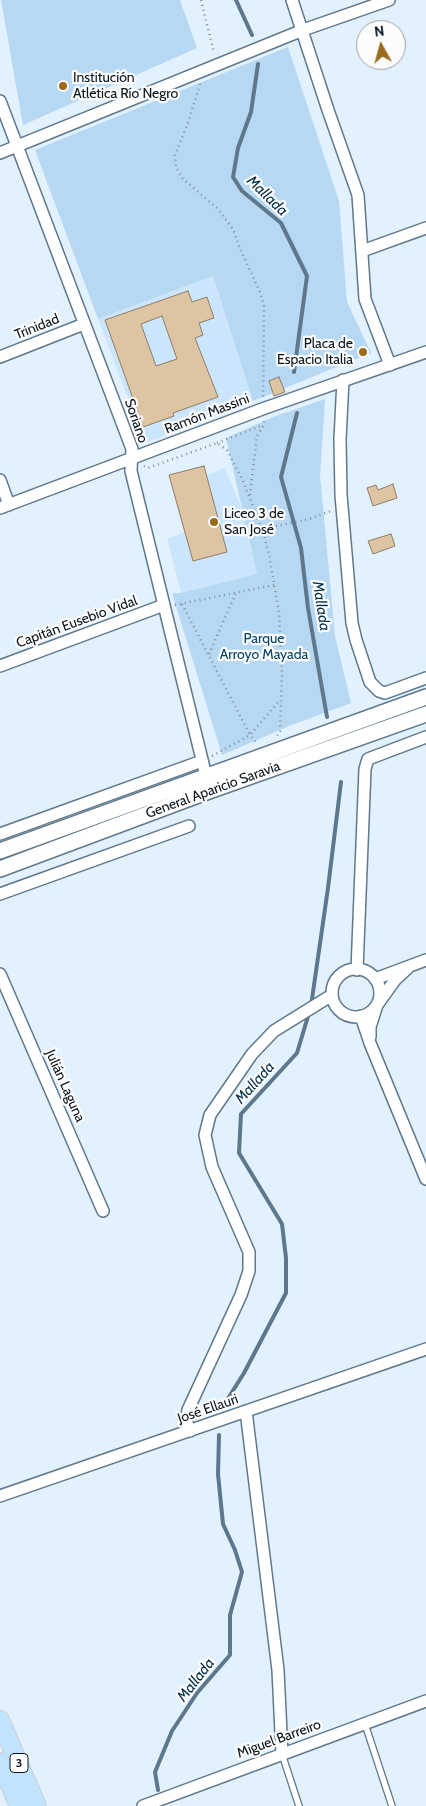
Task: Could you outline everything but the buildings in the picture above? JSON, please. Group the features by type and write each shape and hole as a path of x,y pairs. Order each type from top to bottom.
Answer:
{"highway":[{"name":"3","path":"0,1720 38,1806"},
{"name":"3","path":"0,1762 19,1806"}],"main road":[{"name":"General Aparicio Saravia","path":"0,851 204,769 426,697"},
{"name":"General Aparicio Saravia","path":"0,869 209,791 426,714"}],"street":[{"path":"292,0 358,195 365,299 390,365"},
{"path":"0,152 303,30 389,0"},
{"name":"Soriano","path":"0,101 132,449 131,471 209,791"},
{"path":"362,251 426,228"},
{"name":"Trinidad","path":"0,358 84,324"},
{"name":"Ramón Massini","path":"5,507 265,408 426,352"},
{"path":"343,380 340,439 342,508 352,623 356,640 370,682 375,688 385,693 426,678"},
{"path":"0,480 5,507"},
{"name":"Capitán Eusebio Vidal","path":"0,666 164,605"},
{"path":"357,970 365,769 368,759 426,737"},
{"name":"General Aparicio Saravia","path":"0,834 204,769"},
{"name":"General Aparicio Saravia","path":"0,894 189,826"},
{"path":"375,979 426,960"},
{"path":"320,1001 329,1003 347,1016 367,1014 377,1005 395,980 410,966"},
{"path":"336,1008 332,995 335,982 344,972 364,971 375,979 379,992 370,1027 370,1043"},
{"name":"Julián Laguna","path":"0,974 104,1211"},
{"path":"190,1431 186,1420 188,1410 249,1271 249,1252 212,1167 205,1135 210,1115 252,1054 274,1031 332,995"},
{"path":"361,1016 370,1043 426,1179"},
{"name":"José Ellauri","path":"0,1496 426,1349"},
{"path":"246,1411 278,1670 282,1754"},
{"name":"Miguel Barreiro","path":"143,1806 426,1701"}],"lane":[{"path":"365,1724 392,1806"},
{"path":"282,1754 299,1806"}],"path":[{"path":"201,0 217,64"},
{"path":"205,70 188,123 175,155 176,167 182,178 217,208 233,229 260,292 264,306 264,425 257,436 250,496"},
{"path":"132,459 148,468 264,425"},
{"path":"217,443 227,450 250,496 269,554 279,614 282,673 280,731 273,742"},
{"path":"261,527 302,521 342,508"},
{"path":"164,605 182,604 274,585"},
{"path":"208,655 236,593"},
{"path":"182,604 250,735 259,746"},
{"path":"204,769 250,735 281,698"}],"shaded area":[{"path":"213,276 253,401 145,443 98,319"},
{"name":"Liceo 3 de San José","path":"204,466 207,475 225,468 243,512 257,574 181,593 167,538 184,533 169,475"}],"green space":[{"name":"Institución Atlética Río Negro","path":"1,0 180,0 197,48 23,125"},
{"path":"288,47 339,201 347,302 371,353 253,401 213,276 98,319 35,150"},
{"name":"Parque Arroyo Mayada","path":"325,399 320,475 335,636 351,703 289,726 222,755 172,593 181,593 257,574 226,438 273,417"}],"waterway":[{"name":"Mallada","path":"236,0 252,35"},
{"name":"Mallada","path":"258,64 251,112 238,148 233,177 242,191 281,223 307,276 294,372"},
{"name":"Mallada","path":"297,413 281,477 301,548 308,608 327,717"},
{"name":"Mallada","path":"311,1006 341,782"},
{"name":"Mallada","path":"222,1408 244,1373 286,1293 286,1258 282,1224 239,1153 241,1114 297,1053 309,1013"},
{"name":"Mallada","path":"158,1790 155,1772 172,1731 197,1693 230,1655 230,1615 242,1572 235,1550 223,1524 218,1474 219,1435"}],"place":[{"name":"Institución Atlética Río Negro","path":"63,86"},
{"name":"Placa de Espacio Italia","path":"363,352"},
{"name":"Liceo 3 de San José","path":"214,522"}]}
